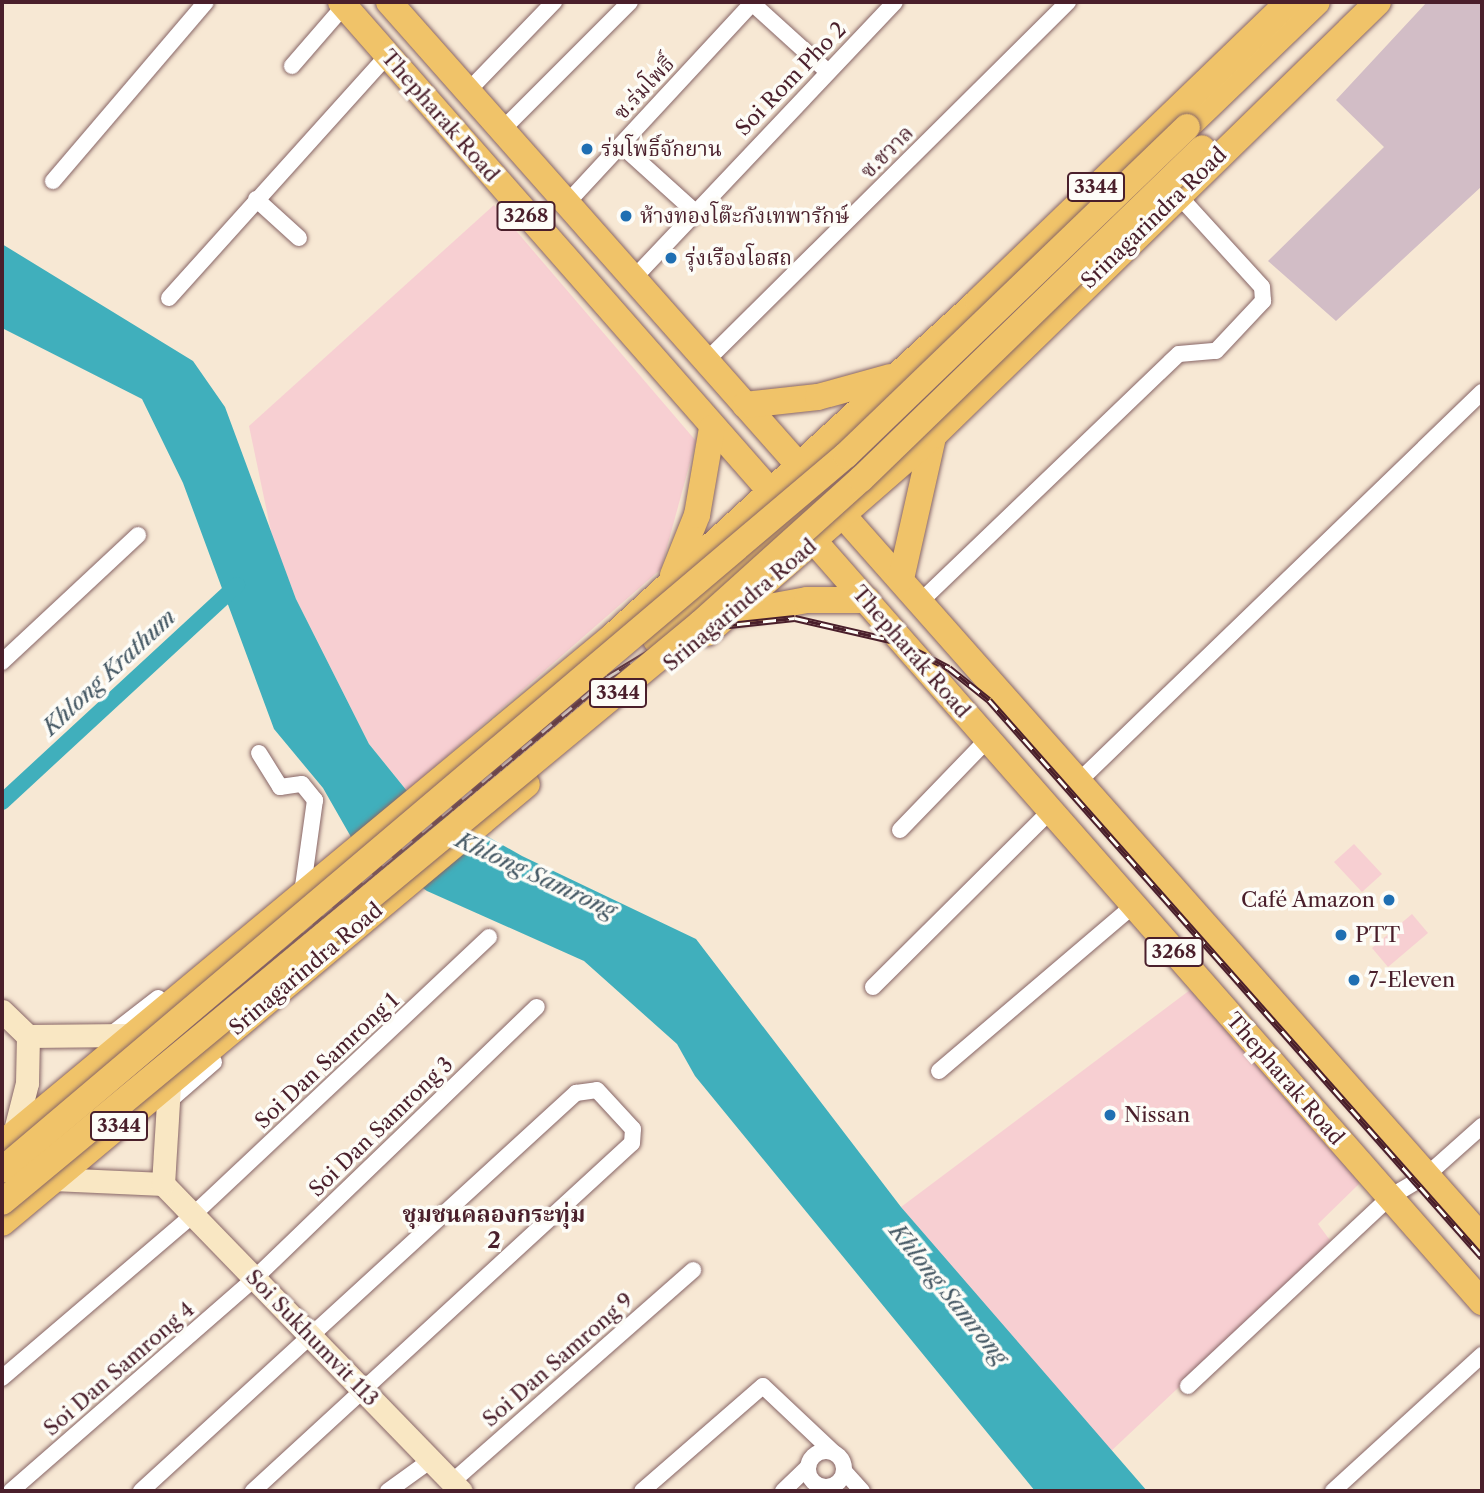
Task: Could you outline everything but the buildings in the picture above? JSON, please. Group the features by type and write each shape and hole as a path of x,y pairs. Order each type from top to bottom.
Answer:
{"main road":[{"name":"Thepharak Road","path":"389,2 1427,1175 1480,1230"},
{"name":"3344","path":"8,1139 116,1037 189,987 503,728 666,589 978,302 1289,2"},
{"name":"Srinagarindra Road","path":"2,1202 701,623 862,479 1194,137 1317,2"},
{"name":"Srinagarindra Road","path":"2,1170 846,455 1194,137 1366,2"},
{"name":"Srinagarindra Road","path":"2,1223 52,1180 169,1094 235,1028 844,516 934,435 1177,194 1378,2"},
{"name":"Thepharak Road","path":"343,4 712,428 867,600 1049,812 1482,1302"},
{"path":"978,302 972,320 982,343 1004,352 1024,346"},
{"path":"656,640 824,493 982,343"},
{"path":"745,405 818,397 903,371"},
{"path":"666,589 698,515 712,428"},
{"path":"901,579 934,435"},
{"path":"728,616 767,605 867,600"},
{"path":"613,636 635,628 656,640 663,658 650,680"},
{"path":"2,1011 28,1037 116,1037"},
{"path":"8,1139 27,1083 28,1037"},
{"path":"52,1180 163,1184 169,1094"},
{"name":"Soi Sukhumvit 113","path":"163,1184 456,1487"}],"street":[{"path":"53,181 206,2"},
{"path":"468,91 554,2"},
{"path":"502,130 630,2"},
{"path":"752,2 827,71"},
{"name":"ซ.ร่มโพธิ์","path":"567,203 752,2"},
{"name":"Soi Rom Pho 2","path":"633,279 694,211 895,2"},
{"name":"ซ.ชวาล","path":"706,361 1068,2"},
{"path":"292,66 343,4"},
{"path":"169,298 388,55"},
{"path":"621,145 694,211"},
{"path":"921,601 1179,354 1216,351 1263,301 1262,287 1177,194"},
{"path":"256,199 299,238"},
{"path":"1080,781 1482,392"},
{"path":"2,662 138,535"},
{"path":"900,830 987,740"},
{"path":"116,1037 308,883 315,800 302,784 280,788 259,753"},
{"path":"873,988 1049,812"},
{"path":"939,1071 1133,906"},
{"path":"169,1094 362,931"},
{"name":"Soi Dan Samrong 1","path":"2,1378 193,1215 489,937"},
{"name":"Soi Dan Samrong 3","path":"255,1278 537,1007"},
{"path":"141,1491 576,1093 597,1090 633,1129 632,1143 253,1491"},
{"path":"1188,1387 1390,1197 1427,1175 1482,1126"},
{"name":"Soi Dan Samrong 9","path":"456,1487 693,1269"},
{"name":"Soi Dan Samrong 4","path":"11,1491 255,1278"},
{"path":"1333,1491 1482,1355"},
{"path":"642,1491 762,1386 833,1452 844,1471 862,1491"},
{"path":"783,1491 808,1467 815,1454 833,1452"},
{"path":"388,1491 431,1460"},
{"path":"808,1467 813,1481 822,1489 844,1471"}],"shaded area":[{"path":"1427,2 1482,2 1482,186 1336,321 1268,261 1384,147 1336,100"},
{"path":"494,205 696,441 661,569 407,791 369,744 296,599 272,536 249,426"},
{"path":"1354,844 1382,874 1362,892 1334,862"},
{"path":"1412,914 1428,933 1388,967 1372,948"},
{"path":"1190,990 1360,1183 1318,1224 1332,1243 1109,1453 901,1207"}],"water":[{"name":"Khlong Samrong","path":"2,244 193,361 225,407 296,599 369,744 407,791 522,856 696,939 901,1207 1147,1491 1035,1491 695,1076 677,1044 584,961 427,891 351,837 323,788 274,729 183,483 142,399 2,328"}],"waterway":[{"name":"Khlong Krathum","path":"2,802 237,585"}],"railway":[{"path":"2,1181 608,677 665,643 711,627 795,618 899,642 949,668 989,700 1482,1257"}],"place":[{"name":"ร่มโพธิ์จักยาน","path":"587,149"},
{"name":"ห้างทองโต๊ะกังเทพารักษ์","path":"626,216"},
{"name":"รุ่งเรืองโอสถ","path":"671,258"},
{"name":"Café Amazon","path":"1389,900"},
{"name":"PTT","path":"1341,935"},
{"name":"7-Eleven","path":"1354,980"},
{"name":"Nissan","path":"1110,1115"}],"district":[{"name":"ชุมชนคลองกระทุ่ม 2","path":"494,1227"}]}
